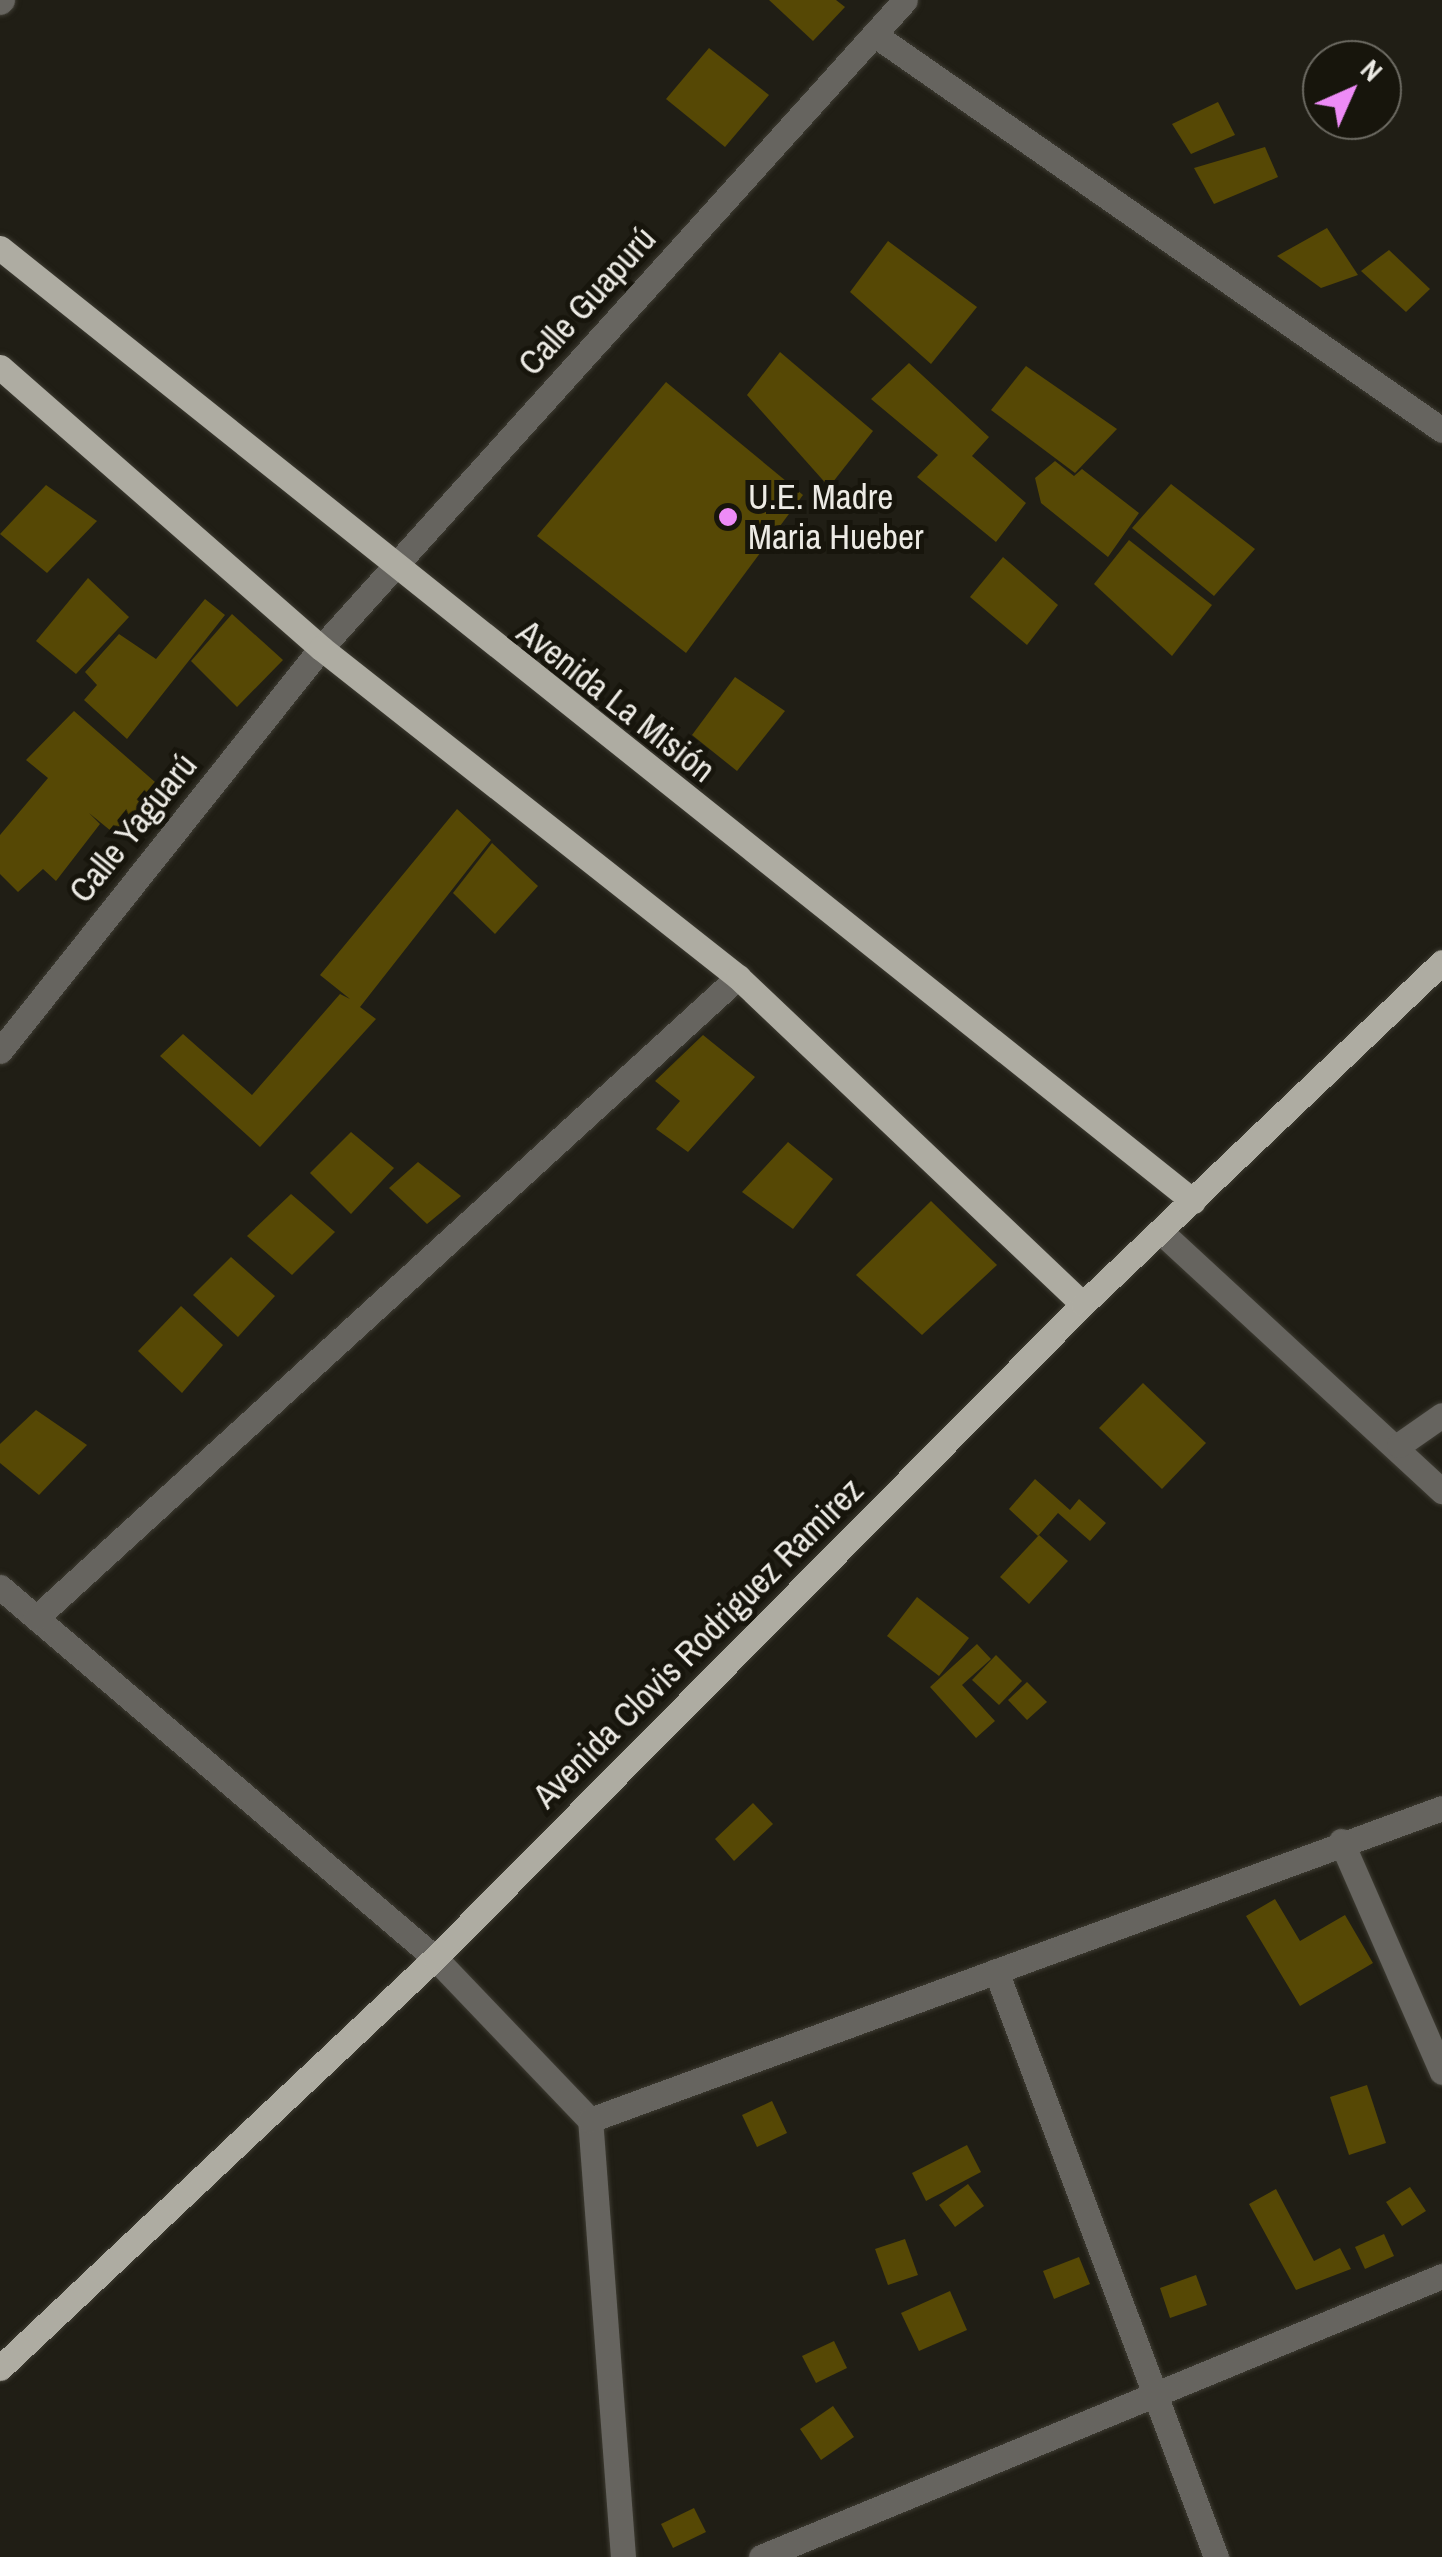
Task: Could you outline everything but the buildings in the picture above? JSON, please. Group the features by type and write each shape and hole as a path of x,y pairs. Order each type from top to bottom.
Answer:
{"main road":[{"name":"Avenida La Misión","path":"0,248 392,568 1193,1202"},
{"path":"0,367 321,648 738,977 1084,1304"},
{"name":"Avenida Clovis Rodriguez Ramirez","path":"0,2368 435,1958 1084,1304 1442,962"}],"street":[{"name":"Calle Guapurú","path":"321,648 904,0"},
{"path":"874,35 1442,430"},
{"name":"Calle Yaguarú","path":"0,1051 321,648"},
{"path":"36,1618 738,977"},
{"path":"1160,1232 1400,1445 1442,1491"},
{"path":"1400,1445 1442,1415"},
{"path":"0,1587 435,1958 590,2120 623,2557"},
{"path":"590,2120 1341,1841 1442,1808"},
{"path":"1341,1841 1442,2072"},
{"path":"996,1971 1159,2393 1216,2557"},
{"path":"761,2557 1442,2276"}],"place":[{"name":"U.E. Madre Maria Hueber","path":"728,517"}]}
